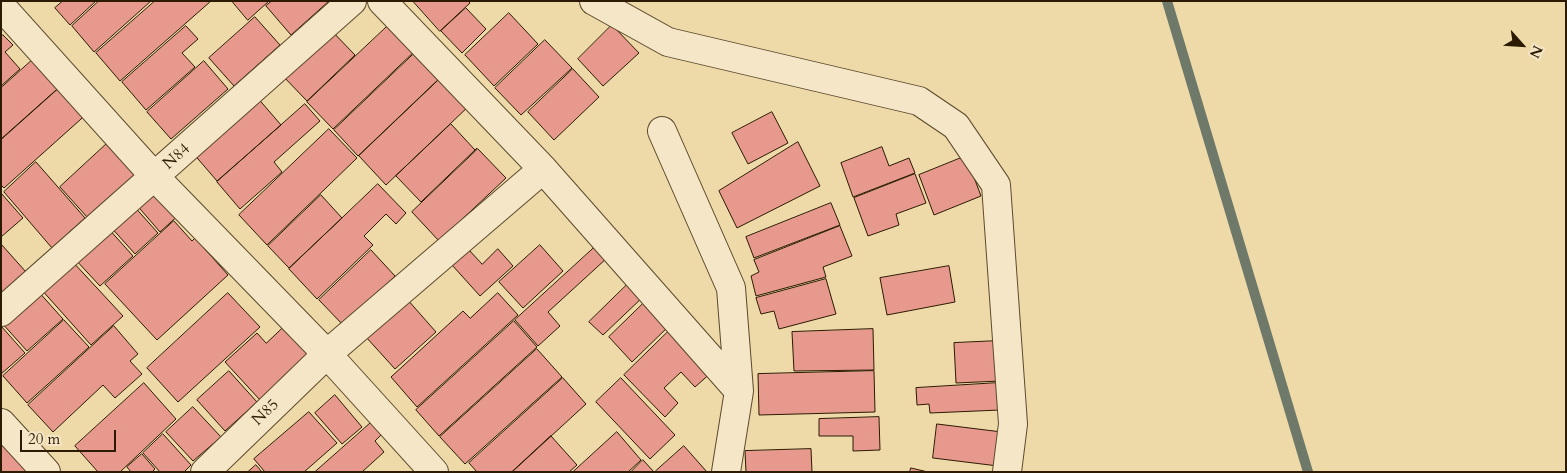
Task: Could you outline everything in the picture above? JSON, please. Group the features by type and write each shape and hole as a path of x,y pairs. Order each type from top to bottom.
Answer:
{"street":[{"name":"N84","path":"1,312 352,1"},
{"path":"382,1 543,170 739,391"},
{"path":"594,1 668,42 919,101 956,126 996,184 1013,424 1007,472"},
{"path":"1,6 154,178 327,354 434,472"},
{"path":"662,131 731,288 739,391 726,472"},
{"name":"N85","path":"205,472 327,354 543,170"},
{"path":"1,423 46,472"}],"building":[{"path":"63,1 96,1 70,25 55,8"},
{"path":"99,1 151,1 94,52 72,26"},
{"path":"155,1 211,1 120,81 96,53"},
{"path":"232,1 269,1 248,20"},
{"path":"272,1 329,1 291,35 266,6"},
{"path":"413,1 468,1 470,3 440,31"},
{"path":"466,8 486,29 462,53 441,31"},
{"path":"509,13 538,44 494,86 465,55"},
{"path":"255,17 280,45 234,86 209,58"},
{"path":"393,21 418,48 333,129 307,102"},
{"path":"612,25 639,53 603,86 578,59"},
{"path":"186,26 198,39 182,53 195,67 146,110 122,82"},
{"path":"328,27 355,55 307,101 280,73"},
{"path":"3,35 13,45 5,52 20,69 1,86 1,37"},
{"path":"545,40 572,68 521,115 495,88"},
{"path":"419,49 443,75 358,156 334,130"},
{"path":"38,55 64,83 1,139 1,88"},
{"path":"204,61 228,89 171,139 147,112"},
{"path":"573,69 599,97 554,140 528,112"},
{"path":"444,75 471,104 386,185 359,156"},
{"path":"65,83 90,111 4,188 1,185 1,140"},
{"path":"256,96 281,125 217,181 192,152"},
{"path":"305,104 320,121 274,162 282,172 240,209 217,182"},
{"path":"772,112 788,143 748,164 732,133"},
{"path":"451,124 475,150 421,202 396,176"},
{"path":"329,129 357,158 267,245 239,215"},
{"path":"113,138 141,170 87,217 60,187"},
{"path":"798,142 820,186 737,228 719,191"},
{"path":"882,147 889,166 909,158 915,173 853,197 841,163"},
{"path":"478,149 506,178 439,241 412,212"},
{"path":"966,156 981,196 934,215 919,175"},
{"path":"36,162 85,218 52,248 4,192"},
{"path":"915,174 926,203 896,214 899,225 868,236 854,198"},
{"path":"156,184 182,212 160,232 135,203"},
{"path":"378,184 406,213 396,224 386,214 364,236 373,245 317,299 289,269"},
{"path":"1,193 23,218 1,237"},
{"path":"321,195 342,218 289,268 268,246"},
{"path":"831,203 840,225 754,258 746,237"},
{"path":"132,204 158,233 135,254 109,225"},
{"path":"174,221 192,241 195,238 228,275 157,340 105,284"},
{"path":"840,226 852,256 823,267 826,277 756,296 751,276 759,272 754,260"},
{"path":"107,227 133,256 100,286 74,258"},
{"path":"1,244 26,272 1,295"},
{"path":"540,245 563,271 523,308 499,282"},
{"path":"596,246 607,258 548,312 560,326 538,346 515,320"},
{"path":"498,249 513,266 480,296 452,265 469,250 482,264"},
{"path":"371,250 395,276 344,326 319,300"},
{"path":"71,260 123,316 91,345 40,288"},
{"path":"949,266 955,302 887,315 880,278"},
{"path":"826,279 836,314 779,329 774,311 761,314 756,298"},
{"path":"631,281 645,295 603,335 589,322"},
{"path":"37,290 63,319 27,351 1,322"},
{"path":"228,293 260,327 178,402 147,368"},
{"path":"498,293 518,315 417,407 391,377 463,311 470,318"},
{"path":"407,299 436,332 395,369 366,337"},
{"path":"648,299 671,324 632,362 609,337"},
{"path":"64,320 89,347 27,403 3,376"},
{"path":"514,321 537,347 439,436 416,410"},
{"path":"287,324 312,351 260,400 225,362 257,333 266,343"},
{"path":"1,326 25,353 1,374"},
{"path":"114,326 138,354 130,361 142,374 115,398 103,385 53,432 28,405"},
{"path":"672,328 713,371 695,387 681,372 664,388 678,403 665,417 624,375"},
{"path":"873,329 874,370 794,371 792,332"},
{"path":"998,341 1000,381 956,383 954,343"},
{"path":"537,349 562,377 465,464 440,437"},
{"path":"229,371 257,402 225,431 197,400"},
{"path":"874,371 875,412 759,415 758,374"},
{"path":"563,378 586,404 512,472 477,472 469,463"},
{"path":"621,378 675,435 650,459 596,402"},
{"path":"144,383 176,419 120,472 98,472 75,446"},
{"path":"998,383 1000,410 930,413 929,404 917,405 916,388"},
{"path":"335,395 362,427 342,444 315,413"},
{"path":"193,407 221,437 193,461 166,432"},
{"path":"309,412 337,443 304,472 265,472 254,459"},
{"path":"879,417 880,450 853,451 853,436 819,436 819,419"},
{"path":"374,420 384,432 375,441 384,452 362,472 315,472"},
{"path":"937,424 1002,432 998,466 933,458"},
{"path":"617,432 641,460 628,472 573,472"},
{"path":"1,433 34,472 1,472"},
{"path":"163,434 191,465 184,472 160,472 143,453"},
{"path":"551,436 577,465 569,472 512,472"},
{"path":"684,446 707,472 656,471"},
{"path":"811,449 812,472 746,472 745,451"},
{"path":"142,454 155,469 152,472 131,472 127,467"},
{"path":"643,460 654,472 631,472"},
{"path":"256,465 262,472 248,472"},
{"path":"911,468 928,472 910,472"}],"waterway":[{"path":"1167,1 1308,472"}]}
